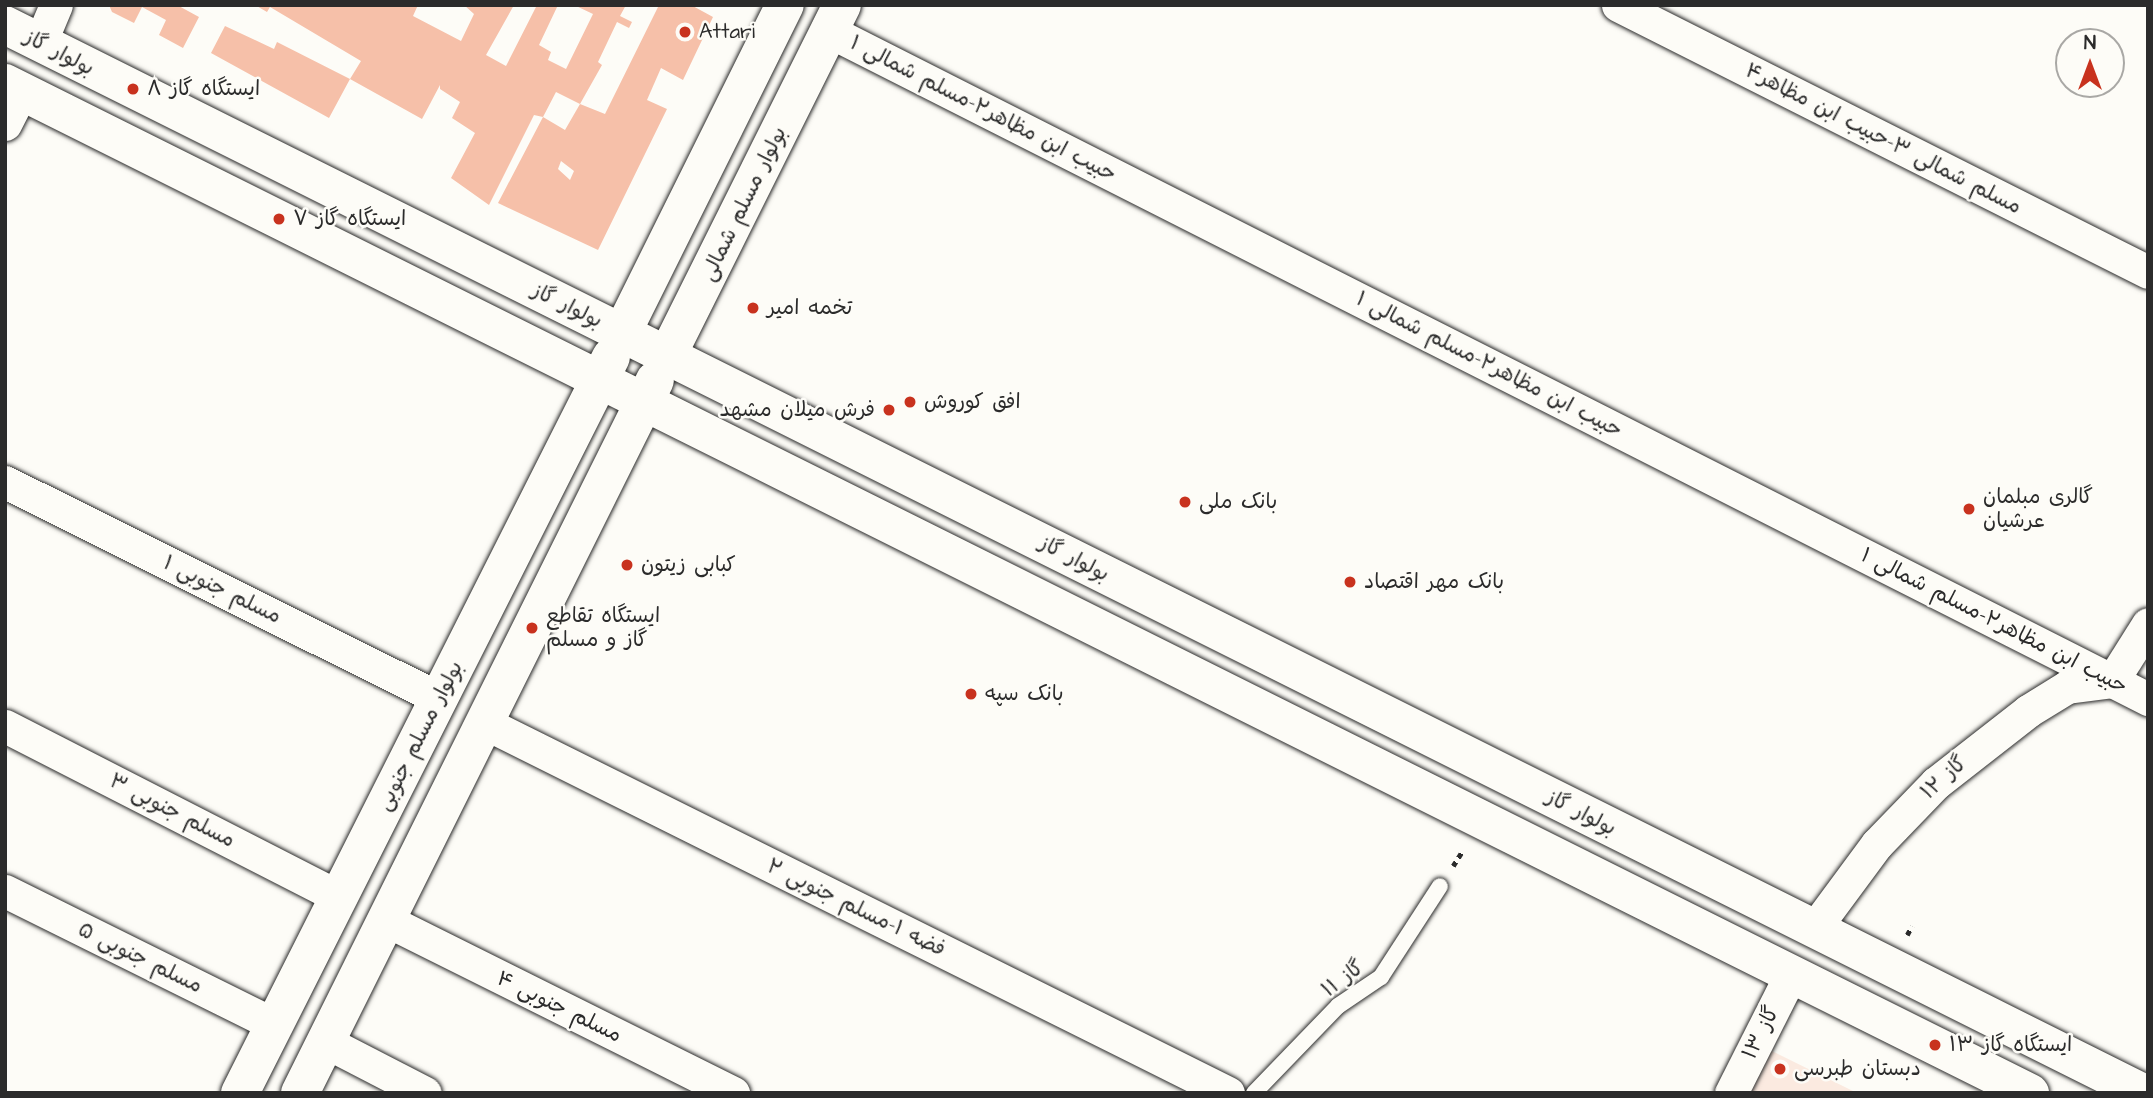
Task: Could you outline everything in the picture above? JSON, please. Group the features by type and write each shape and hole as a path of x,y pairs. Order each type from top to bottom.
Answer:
{"main road":[{"path":"600,379 783,6"},
{"name":"بولوار مسلم شمالی","path":"645,402 836,18"},
{"name":"بولوار گاز","path":"5,25 2143,1093"},
{"path":"11,99 600,379 2030,1093"},
{"name":"بولوار مسلم جنوبی","path":"240,1093 600,379"},
{"path":"300,1093 645,402"}],"street":[{"path":"40,43 56,5"},
{"name":"مسلم شمالی ۳-حبیب ابن مظاهر۴","path":"1618,5 2148,272"},
{"name":"حبیب ابن مظاهر۲-مسلم شمالی ۱","path":"836,18 2148,698"},
{"name":"۱ مسلم جنوبی","path":"5,482 439,698"},
{"path":"2112,681 2148,624"},
{"name":"گاز ۱۲","path":"1814,929 1877,844 1936,783 2028,711 2067,687 2112,681"},
{"name":"فضه ۱-مسلم جنوبی ۲","path":"485,723 1228,1093"},
{"name":"مسلم جنوبی ۳","path":"5,726 339,897"},
{"name":"مسلم جنوبی ۵","path":"5,891 275,1025"},
{"name":"مسلم جنوبی ۴","path":"386,920 733,1093"},
{"name":"گاز ۱۳","path":"1731,1093 1791,974"},
{"path":"326,1042 425,1093"}],"lane":[{"name":"گاز ۱۱","path":"1254,1093 1338,1006 1381,977 1440,886"}],"shaded area":[{"name":"دبستان طبرسی","path":"1762,1046 1857,1093 1739,1093"}],"building":[{"path":"109,5 177,5 199,17 183,48 159,35 166,20 142,7 134,23 112,12"},
{"path":"255,5 418,5 413,16 461,41 474,14 464,5 514,5 486,55 506,66 537,5 558,5 539,45 551,52 548,60 566,69 593,14 574,5 626,5 620,16 632,22 629,28 617,22 598,62 602,65 580,104 556,92 543,117 534,115 489,205 451,178 475,133 452,118 460,102 440,89 440,85 422,119 350,79 361,61 270,7 267,12"},
{"path":"659,5 691,5 713,17 683,80 661,68 647,100 667,109 598,250 498,203 543,117 565,130 580,104 605,114","holes":["561,161 574,171 570,180 558,169"]},
{"path":"225,26 274,49 277,42 350,79 329,118 211,53"}],"place":[{"name":"Attari","path":"685,32"},
{"name":"ایستگاه گاز ۸","path":"133,89"},
{"name":"ایستگاه گاز ۷","path":"279,219"},
{"name":"تخمه امیر","path":"753,308"},
{"name":"افق کوروش","path":"910,402"},
{"name":"فرش میلان مشهد","path":"889,410"},
{"name":"بانک ملی","path":"1185,502"},
{"name":"گالری مبلمان عرشیان","path":"1969,509"},
{"name":"کبابی زیتون","path":"627,565"},
{"name":"بانک مهر اقتصاد","path":"1350,582"},
{"name":"ایستگاه تقاطع گاز و مسلم","path":"532,628"},
{"name":"بانک سپه","path":"971,694"},
{"name":"ایستگاه گاز ۱۳","path":"1935,1045"},
{"name":"دبستان طبرسی","path":"1780,1069"}]}
